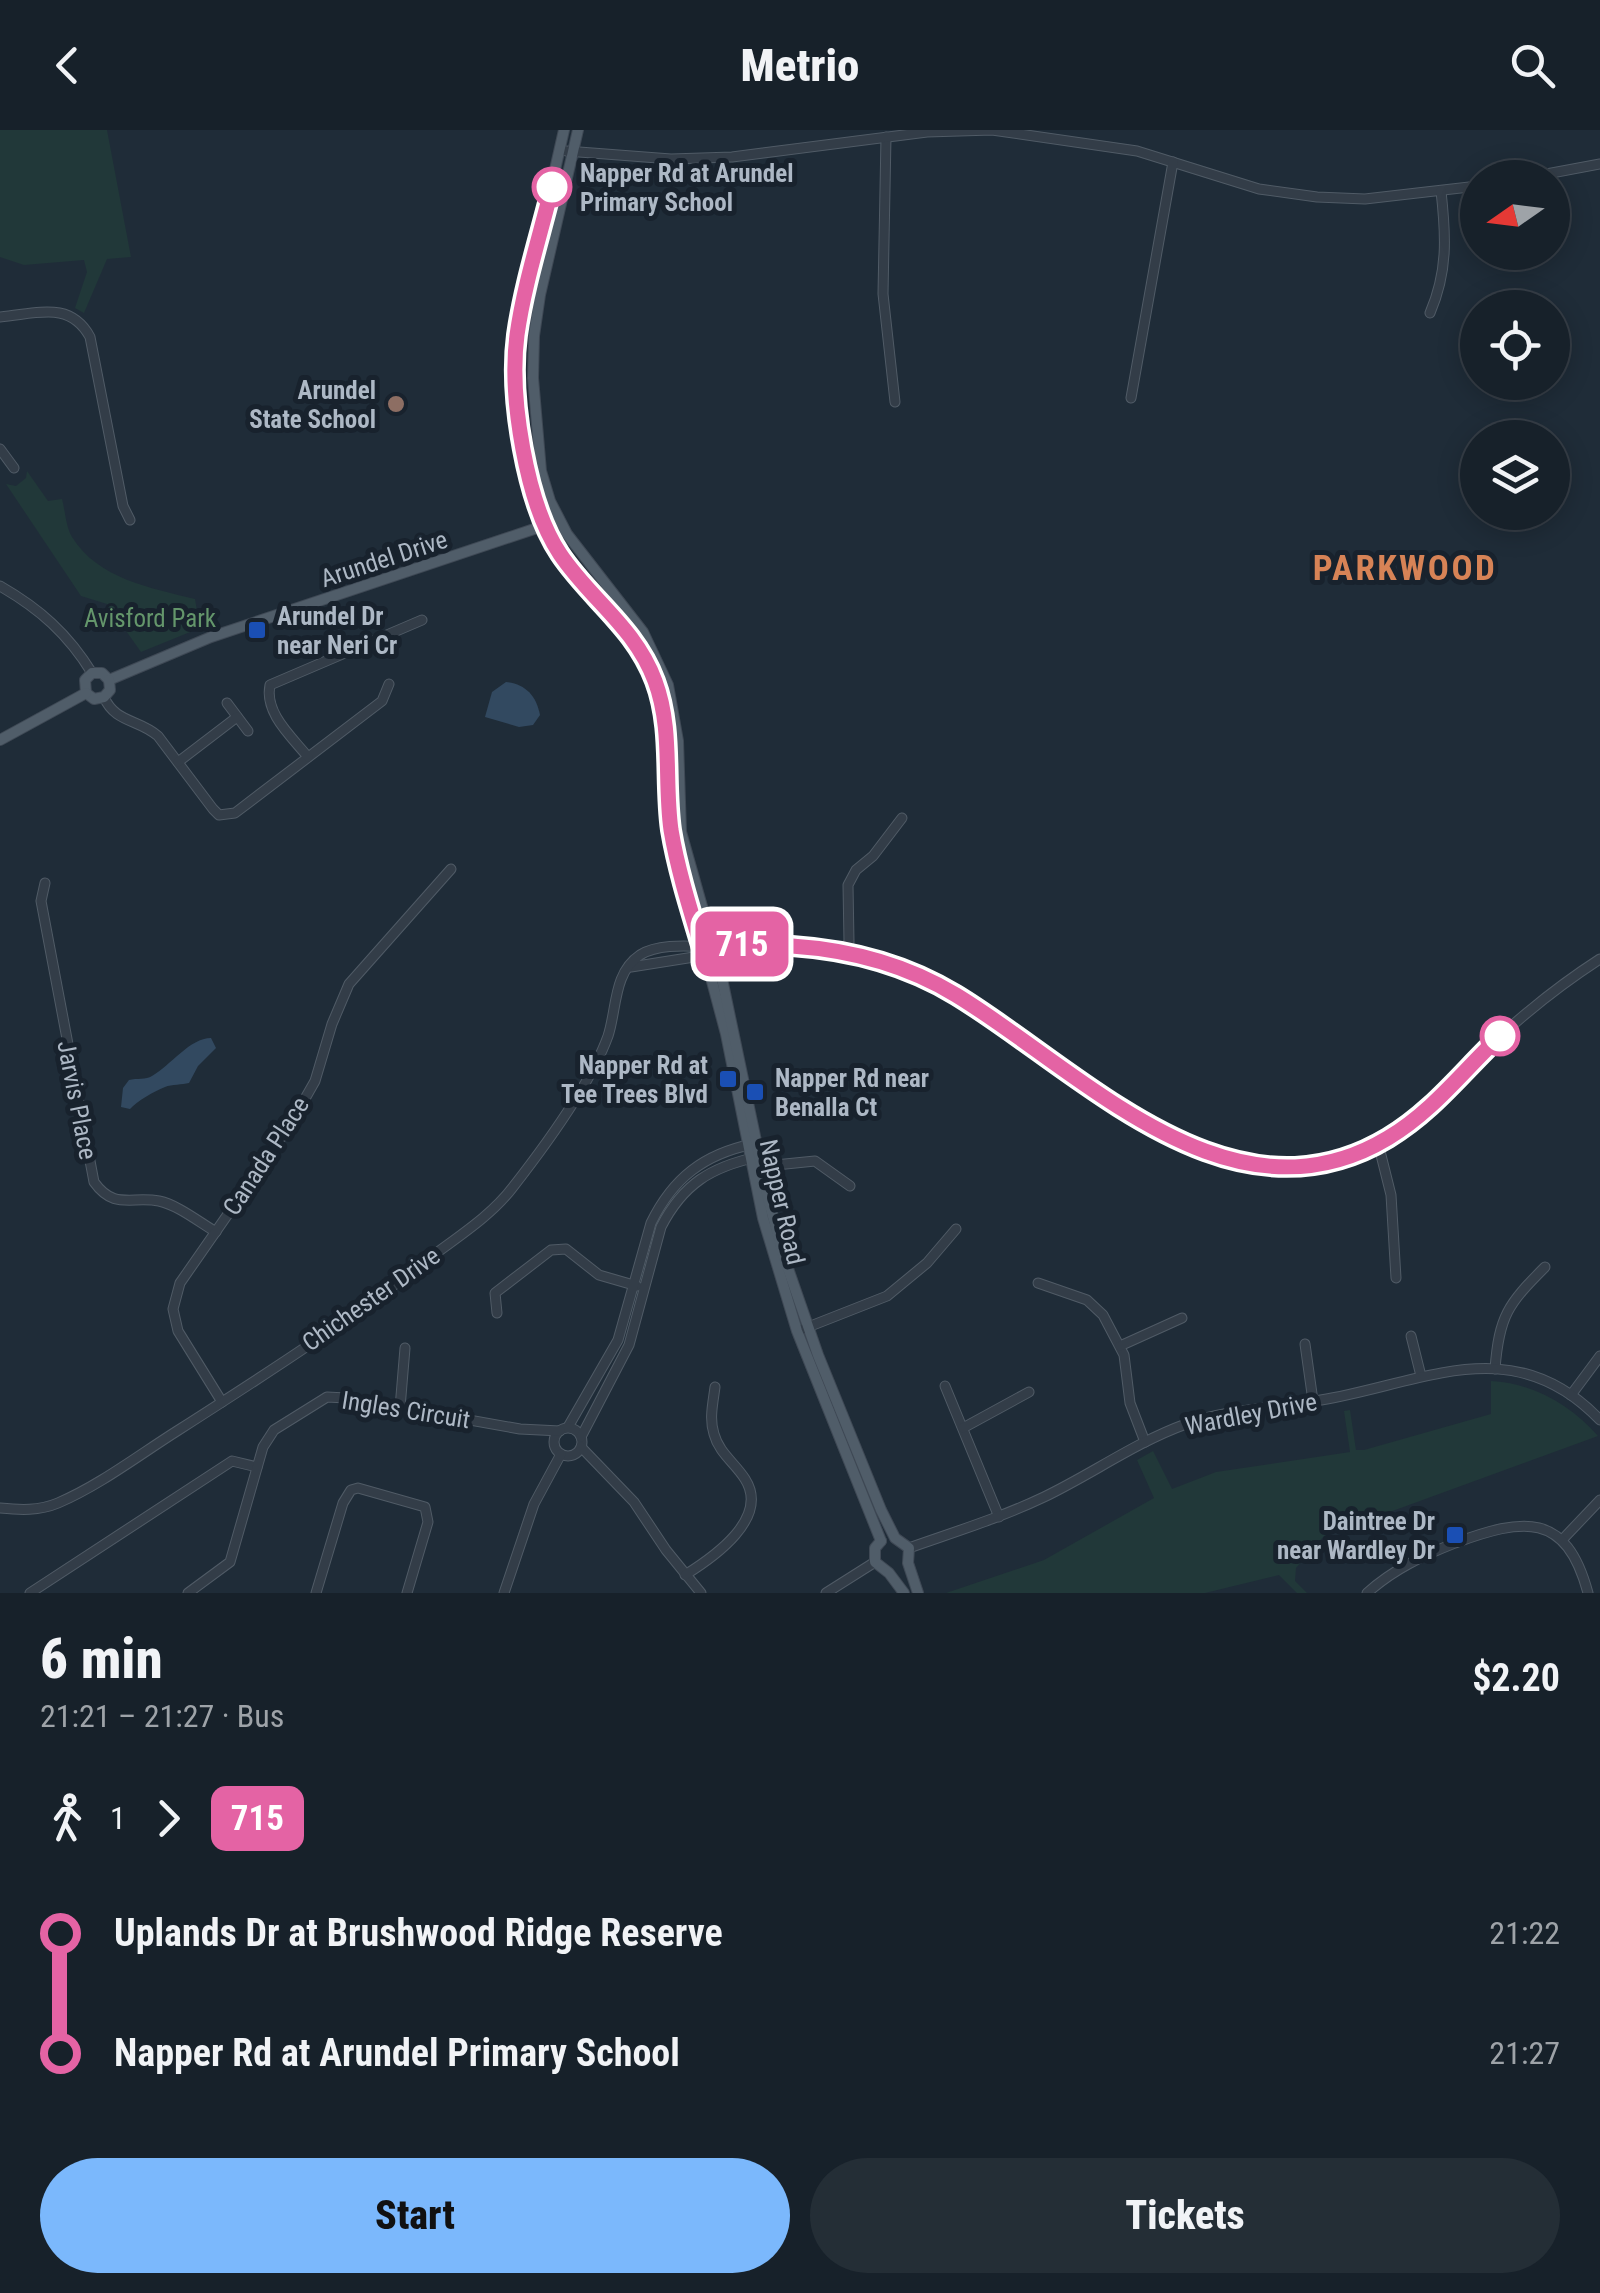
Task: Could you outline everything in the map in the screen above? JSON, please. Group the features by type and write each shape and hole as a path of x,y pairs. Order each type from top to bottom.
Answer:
{"main road":[{"name":"Napper Road","path":"564,130 517,337 516,372 524,455 544,526 565,561 639,648 656,683 666,725 672,831 706,949 721,974 755,1156"},
{"name":"Napper Road","path":"578,130 540,294 533,351 534,413 541,469 575,548 643,632 668,685 678,741 681,832 755,1156 803,1328 881,1541"},
{"name":"Arundel Drive","path":"109,680 211,637 560,520"},
{"path":"92,674 102,674 109,680 110,690 104,697 94,699 86,693 84,684 92,674"},
{"path":"0,740 86,693"},
{"name":"Napper Road","path":"803,1328 896,1538"},
{"path":"904,1593 875,1562 881,1541 896,1538 909,1548 908,1563 918,1593"},
{"path":"889,1574 900,1572 908,1563"}],"street":[{"path":"561,151 670,159 732,157 886,137 992,130 1137,151 1259,189 1317,197 1366,199 1460,189"},
{"path":"886,137 883,294 894,402"},
{"path":"1131,398 1174,162"},
{"path":"1570,170 1600,164"},
{"path":"1430,314 1438,294 1447,242 1441,192"},
{"path":"0,317 67,313 81,320 90,337 123,506 130,520"},
{"path":"0,449 14,468"},
{"path":"0,586 47,616 67,636 92,674"},
{"path":"308,757 274,713 268,696 270,685 422,620"},
{"path":"104,697 109,710 117,716 149,728 158,736 219,816 227,816 382,700 389,684"},
{"path":"227,702 248,731"},
{"path":"178,762 237,716"},
{"path":"844,950 849,942 848,885 902,818"},
{"name":"Canada Place","path":"222,1402 178,1331 173,1309 180,1284 290,1125 315,1081 349,984 451,869"},
{"path":"692,875 714,931 728,942 744,944"},
{"name":"Jarvis Place","path":"44,883 40,901 94,1182 103,1194 116,1200 162,1201 216,1232"},
{"path":"721,974 731,952 744,944"},
{"name":"Chichester Drive","path":"0,1508 28,1510 56,1504 222,1402 411,1273 483,1217 511,1190 597,1061 609,1031 618,986 628,967 744,944 844,950 879,959 956,995 1160,1132 1238,1162 1294,1165 1340,1158 1378,1143 1436,1104 1473,1062 1528,1011 1600,959"},
{"path":"1378,1143 1392,1195 1396,1278"},
{"path":"561,1454 554,1441 618,1340 661,1228 686,1191 720,1166 755,1156 821,1164 850,1186"},
{"path":"803,1328 887,1296 927,1264 956,1229"},
{"path":"497,1313 495,1292 551,1250 566,1249 599,1275 639,1286"},
{"path":"1496,1368 1498,1329 1517,1295 1544,1267"},
{"path":"1038,1284 1087,1300 1103,1314 1120,1346 1130,1381 1130,1403 1145,1442"},
{"path":"561,1454 571,1456 581,1442 628,1345 639,1286"},
{"path":"1120,1346 1182,1318"},
{"path":"1411,1336 1421,1376"},
{"path":"1305,1344 1313,1402"},
{"path":"400,1408 405,1348"},
{"path":"1571,1395 1600,1356"},
{"name":"Wardley Drive","path":"909,1548 1000,1517 1190,1423 1313,1402 1440,1371 1496,1368 1540,1377 1571,1395 1600,1420"},
{"path":"945,1386 1000,1517"},
{"path":"685,1575 715,1556 747,1519 753,1503 745,1478 722,1453 714,1435 710,1418 715,1388"},
{"path":"963,1428 1029,1392"},
{"name":"Ingles Circuit","path":"188,1593 230,1562 263,1448 274,1430 327,1397 520,1429 564,1429"},
{"path":"564,1429 581,1442 634,1502 701,1593"},
{"path":"504,1593 534,1504 561,1454"},
{"path":"30,1593 232,1461 257,1468"},
{"path":"316,1593 343,1503 351,1490 358,1488 425,1507 428,1522 407,1593"},
{"path":"1562,1540 1600,1500"},
{"path":"1367,1593 1395,1570 1420,1557 1496,1528 1522,1524 1562,1540 1574,1554 1588,1593"},
{"path":"826,1593 875,1562"}],"green space":[{"path":"0,130 107,130 131,257 107,259 84,313 75,308 87,272 84,260 24,265 0,257"},
{"name":"Avisford Park","path":"27,471 48,501 62,499 70,533 96,563 127,580 195,599 200,628 141,652 107,604 81,596 6,484 16,486 26,478"},
{"path":"1491,1381 1522,1386 1550,1398 1598,1436 1324,1536 1296,1568 1295,1581 1307,1593 1297,1593 1279,1575 1205,1593 946,1593 1044,1560 1154,1498 1137,1460 1153,1451 1172,1489 1216,1472 1350,1452 1344,1411 1350,1410 1356,1450 1364,1450 1491,1414"}],"water":[{"path":"506,682 524,688 536,702 540,715 533,725 519,727 485,717 492,692"},
{"path":"211,1038 216,1048 198,1066 189,1083 161,1089 130,1109 121,1107 123,1088 129,1080 150,1077 188,1047"}],"bus line":[{"name":"715","path":"552,187 517,337 516,372 529,482 544,526 559,553 618,620 651,669 664,707 672,831 704,955 712,948 758,944 838,948 879,959 956,995 1053,1064 1160,1132 1209,1154 1267,1165 1340,1158 1386,1139 1436,1104 1500,1036"}],"place":[{"name":"Napper Rd at Arundel Primary School","path":"552,187"},
{"name":"Arundel State School","path":"396,404"},
{"name":"Arundel Dr near Neri Cr","path":"257,630"},
{"name":"Napper Rd at Tee Trees Blvd","path":"728,1079"},
{"name":"Napper Rd near Benalla Ct","path":"755,1092"},
{"name":"Daintree Dr near Wardley Dr","path":"1455,1535"}],"district":[{"name":"PARKWOOD","path":"1405,568"}]}
